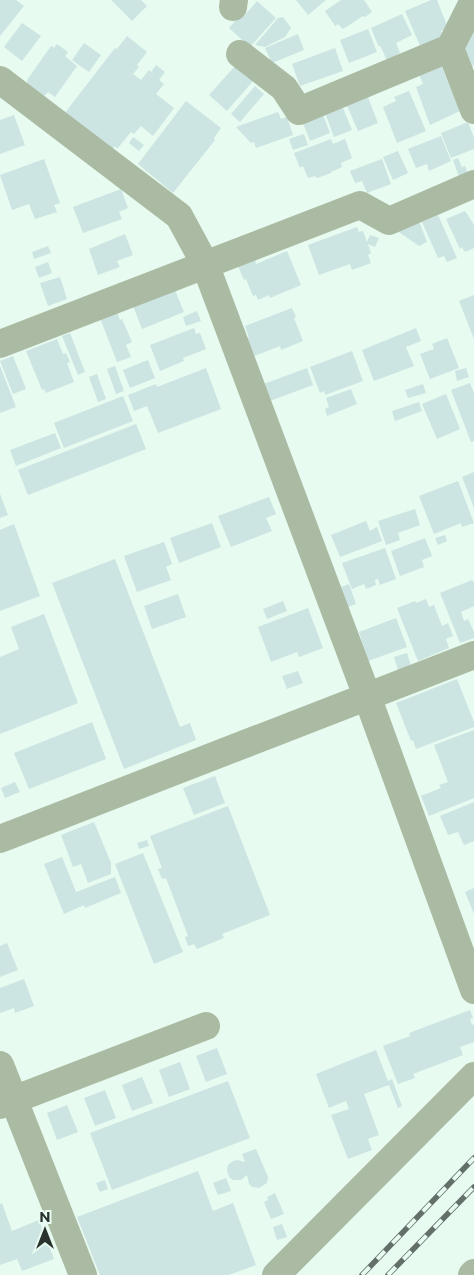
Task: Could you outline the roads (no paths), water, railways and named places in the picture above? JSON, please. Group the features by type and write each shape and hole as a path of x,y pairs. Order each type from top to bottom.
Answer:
{"street":[{"path":"240,54 284,88 299,111 450,48 474,0"},
{"path":"450,48 474,110"},
{"path":"0,80 179,216 205,264 367,696 474,990"},
{"path":"0,344 360,205 389,220 474,184"},
{"path":"0,840 474,655"},
{"path":"7,1102 206,1026"},
{"path":"0,1065 7,1102 74,1272"},
{"path":"276,1275 474,1076"}],"railway":[{"path":"362,1275 474,1158"},
{"path":"388,1275 474,1187"}]}
